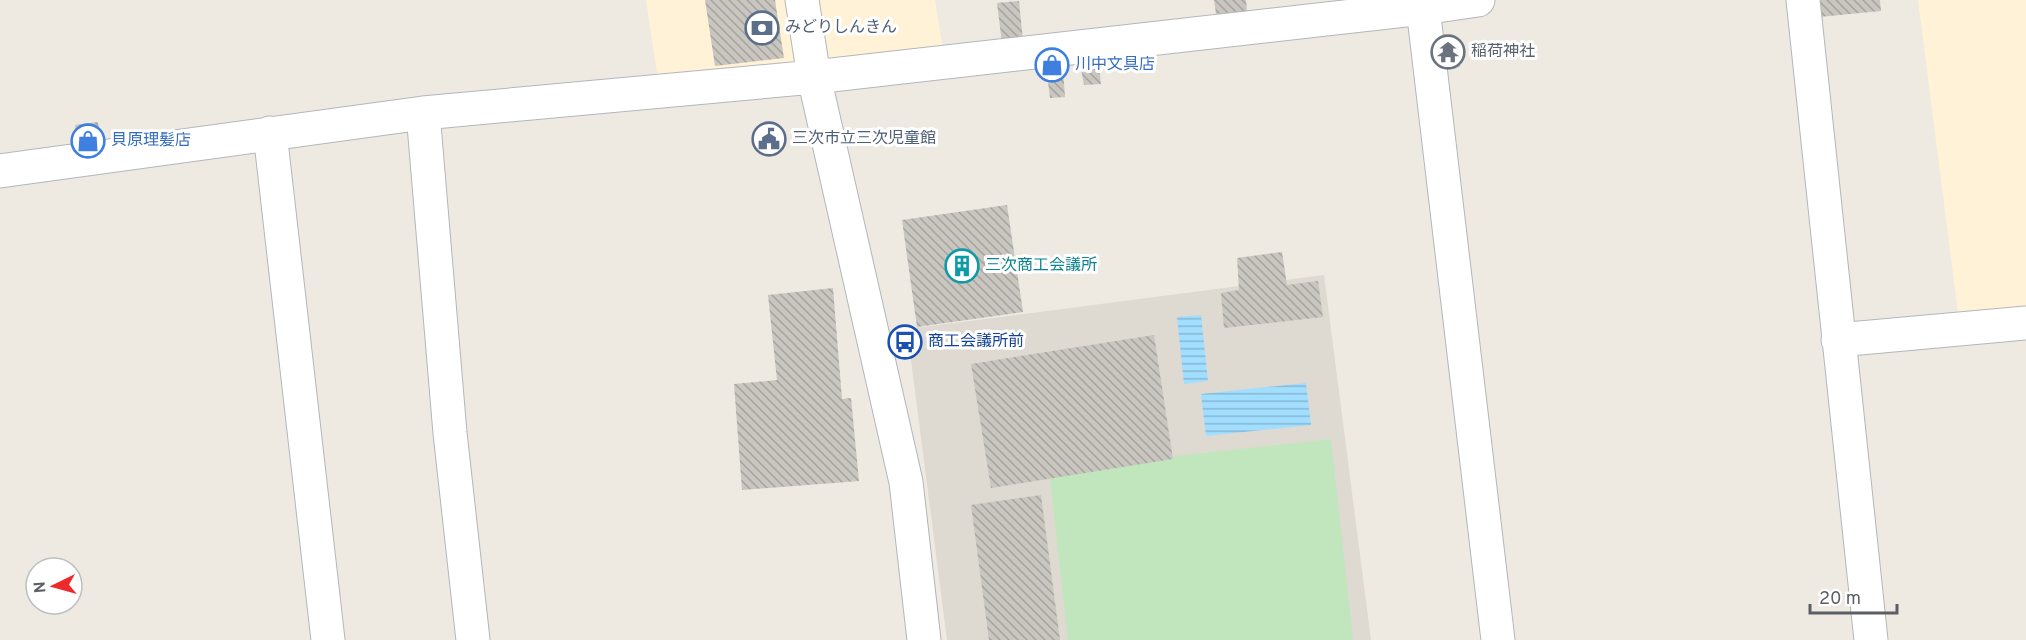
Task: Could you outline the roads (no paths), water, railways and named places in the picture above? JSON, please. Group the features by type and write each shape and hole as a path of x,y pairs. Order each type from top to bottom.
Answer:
{"street":[{"path":"802,0 814,77 906,482 924,640"},
{"path":"0,171 423,113 814,77 1478,0"},
{"path":"1803,0 1871,640"},
{"path":"1423,8 1498,640"},
{"path":"423,113 450,433 473,640"},
{"path":"270,133 328,640"},
{"path":"1838,340 2026,323"}],"water":[{"path":"1201,315 1208,381 1184,384 1177,317"},
{"path":"1306,383 1311,425 1206,436 1201,394"}],"place":[{"name":"みどりしんきん","path":"762,28"},
{"name":"稲荷神社","path":"1448,52"},
{"name":"川中文具店","path":"1052,65"},
{"name":"三次市立三次児童館","path":"769,139"},
{"name":"貝原理髪店","path":"88,141"},
{"name":"三次商工会議所","path":"962,266"},
{"name":"商工会議所前","path":"905,342"}]}
